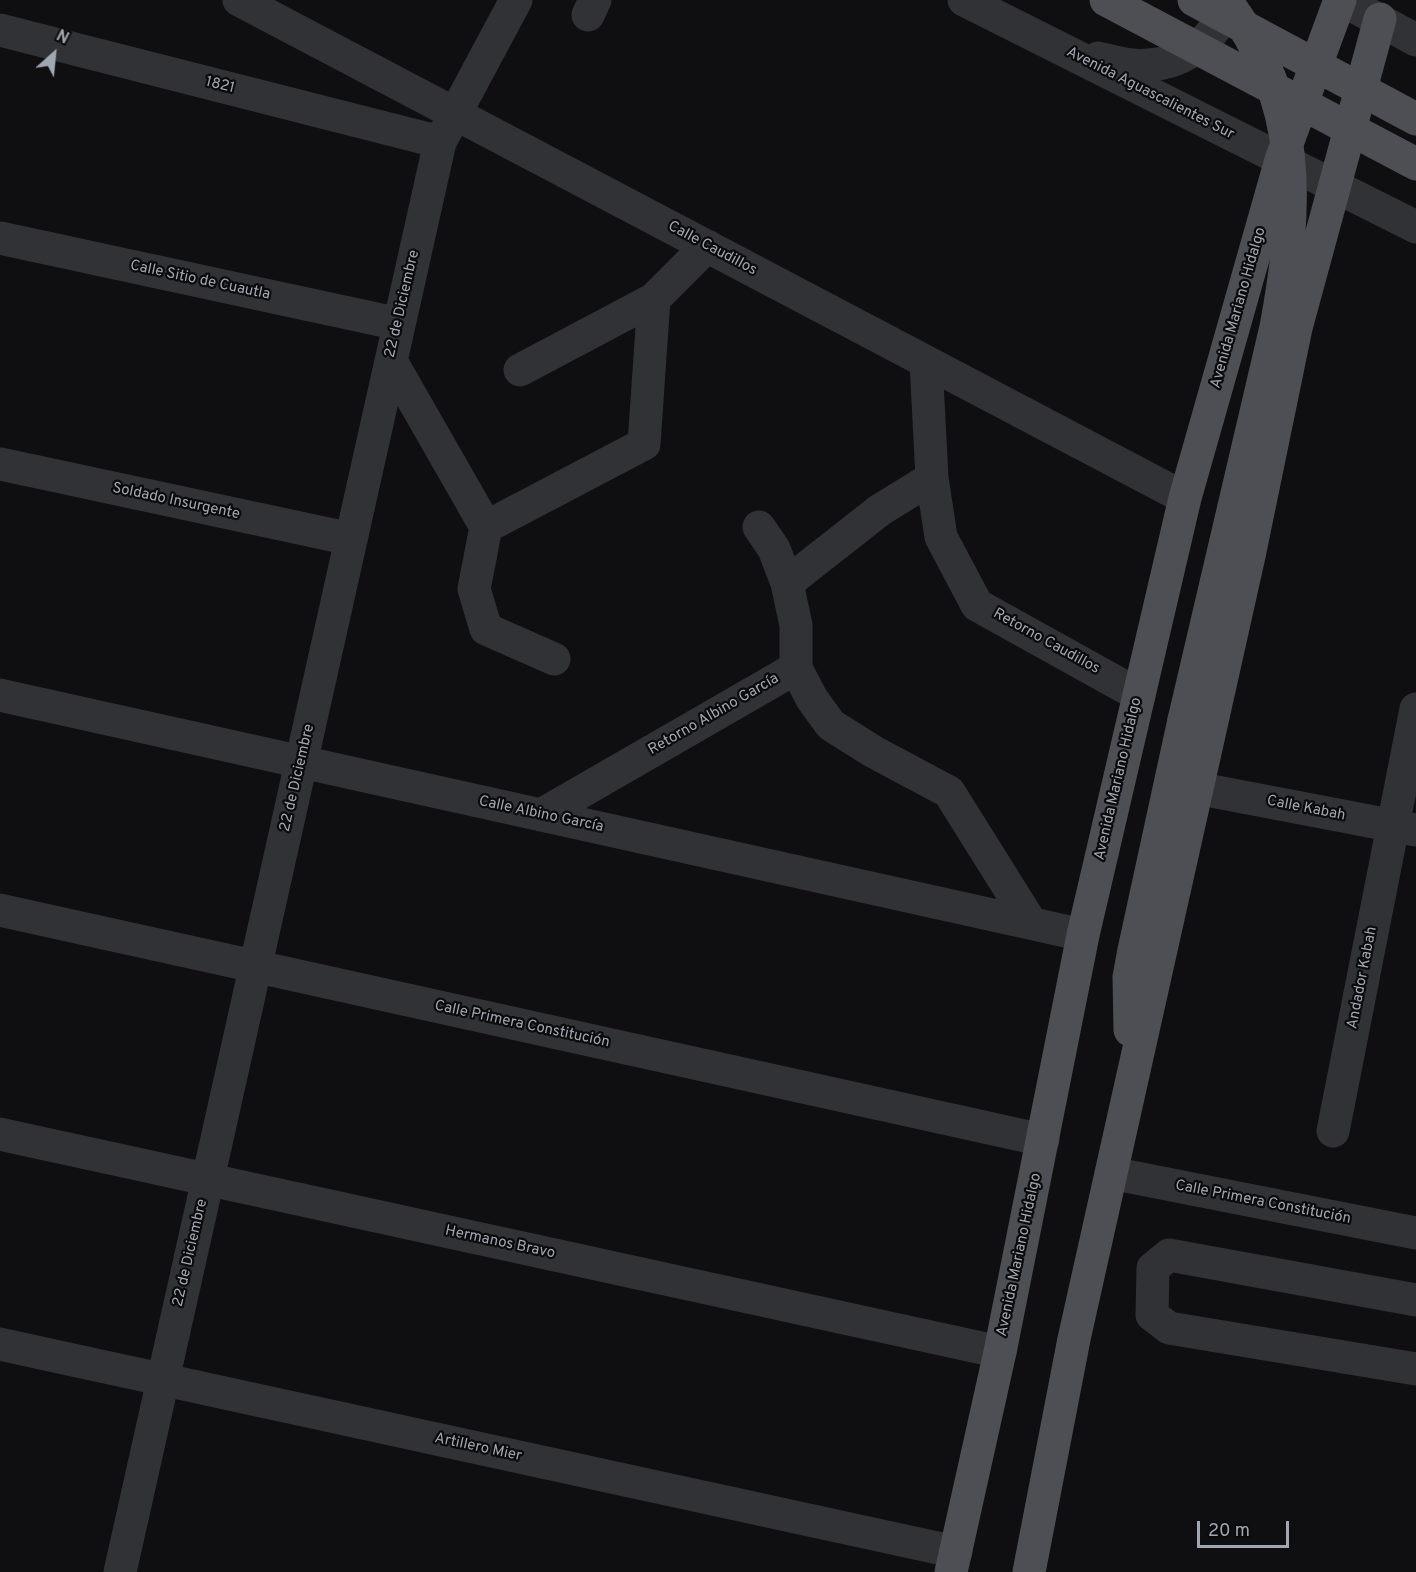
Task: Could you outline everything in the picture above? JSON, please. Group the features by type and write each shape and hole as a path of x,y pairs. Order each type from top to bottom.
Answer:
{"main road":[{"path":"1106,0 1416,164"},
{"path":"1194,0 1416,119"},
{"path":"1135,1065 1130,1035 1129,977 1184,720 1276,327 1287,266 1292,217 1292,174 1288,140 1270,76 1252,41 1224,0"},
{"name":"Avenida Mariano Hidalgo","path":"953,1562 1000,1352 1083,935 1185,498 1281,160 1341,0"},
{"path":"1034,1571 1067,1373 1296,328 1336,188 1377,10"}],"street":[{"name":"Calle Caudillos","path":"239,0 1185,498"},
{"name":"22 de Diciembre","path":"120,1572 440,142 516,0"},
{"name":"Avenida Aguascalientes Sur","path":"964,0 1416,227"},
{"path":"1064,52 1130,65 1167,63 1184,56 1212,33 1221,17 1224,0"},
{"path":"1341,0 1377,10 1416,40"},
{"name":"1821","path":"0,30 440,142"},
{"name":"Calle Sitio de Cuautla","path":"0,238 399,324"},
{"path":"520,370 654,299 707,246"},
{"path":"486,527 644,444 654,299"},
{"path":"391,361 486,527 474,589 486,629 554,659"},
{"name":"Retorno Caudillos","path":"927,362 932,478 941,537 977,605 1139,694"},
{"name":"Soldado Insurgente","path":"0,464 351,539"},
{"path":"787,583 880,510 932,478"},
{"path":"759,527 774,549 787,583 796,625 796,668"},
{"name":"Retorno Albino García","path":"541,815 796,668 812,699 831,725 874,752 949,792 1031,923"},
{"name":"Calle Albino García","path":"0,695 1083,935"},
{"name":"Andador Kabah","path":"1333,1131 1405,828 1416,709"},
{"name":"Calle Kabah","path":"1196,788 1405,828"},
{"name":"Calle Primera Constitución","path":"0,910 1043,1140"},
{"name":"Hermanos Bravo","path":"0,1134 1000,1352"},
{"name":"Calle Primera Constitución","path":"1111,1173 1416,1233"},
{"path":"1416,1300 1169,1255 1154,1268 1152,1315 1169,1328 1416,1369"},
{"name":"Artillero Mier","path":"0,1344 953,1562"}]}
